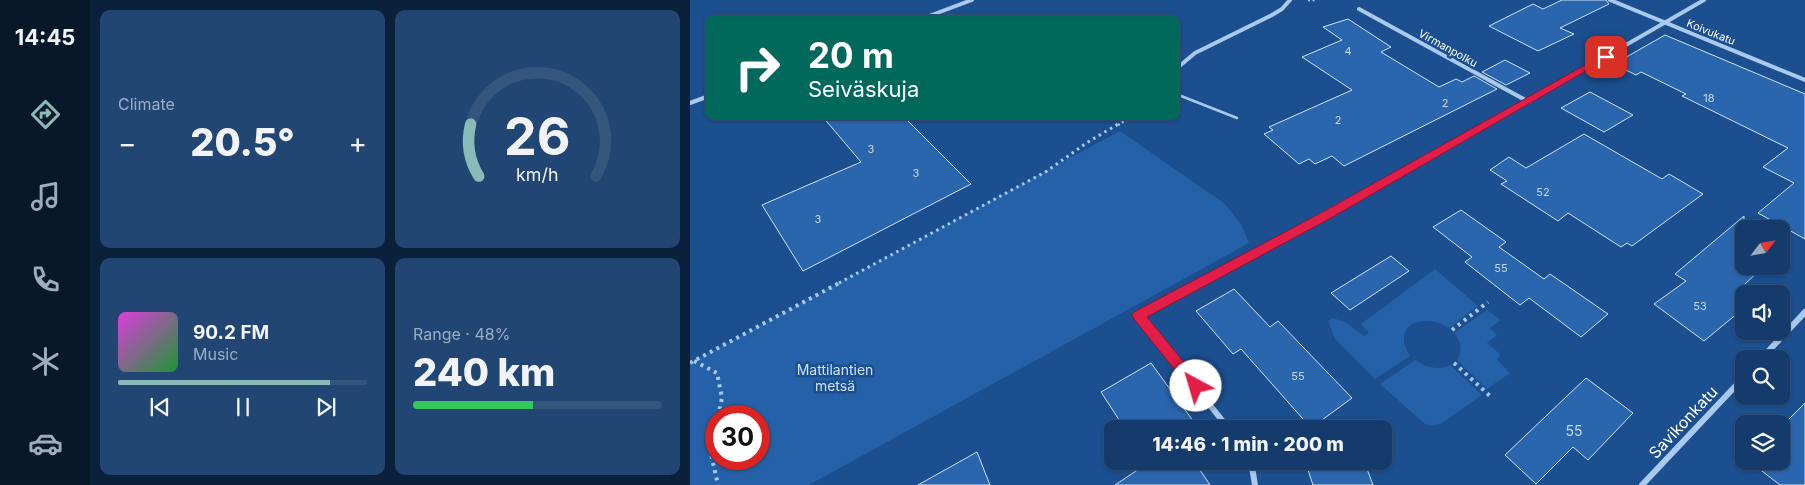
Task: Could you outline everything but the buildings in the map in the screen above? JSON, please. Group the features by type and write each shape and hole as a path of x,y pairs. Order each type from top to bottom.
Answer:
{"street":[{"path":"932,15 972,0"},
{"path":"1180,66 1195,54 1272,15 1282,9 1290,0"},
{"name":"Koivukatu","path":"1610,0 1805,80"},
{"path":"1222,420 1138,315 1325,216 1529,102 1704,0"},
{"name":"Virmanpolku","path":"1359,8 1529,102"},
{"path":"690,103 705,97"},
{"path":"1769,350 1805,312"},
{"name":"Savikonkatu","path":"1642,485 1735,387"},
{"path":"1252,470 1255,485"}],"lane":[{"path":"1180,96 1236,118"}],"path":[{"path":"1308,0 1317,0"},
{"path":"692,362 1047,171 1088,142 1126,120"},
{"path":"1452,330 1488,302"},
{"path":"692,362 717,373 722,398 720,405"},
{"path":"1454,363 1490,396"},
{"path":"715,470 718,485"}],"green space":[{"name":"Mattilantien metsä","path":"1120,131 1225,204 1241,224 1249,243 809,485 690,485 690,363"},
{"path":"1435,269 1478,306 1449,328 1430,321 1420,321 1413,324 1407,329 1404,336 1405,345 1410,356 1375,379 1335,339 1328,321 1333,318 1345,322 1364,336 1369,333 1361,324"},
{"path":"1487,310 1501,320 1490,328 1497,335 1487,343 1500,354 1497,360 1510,373 1487,389 1457,360 1460,346 1454,333"},
{"path":"1415,360 1423,365 1432,367 1441,368 1450,365 1482,395 1442,423 1433,426 1425,424 1380,384"}],"route":[{"path":"1196,386 1138,315 1325,216 1606,57"}]}
